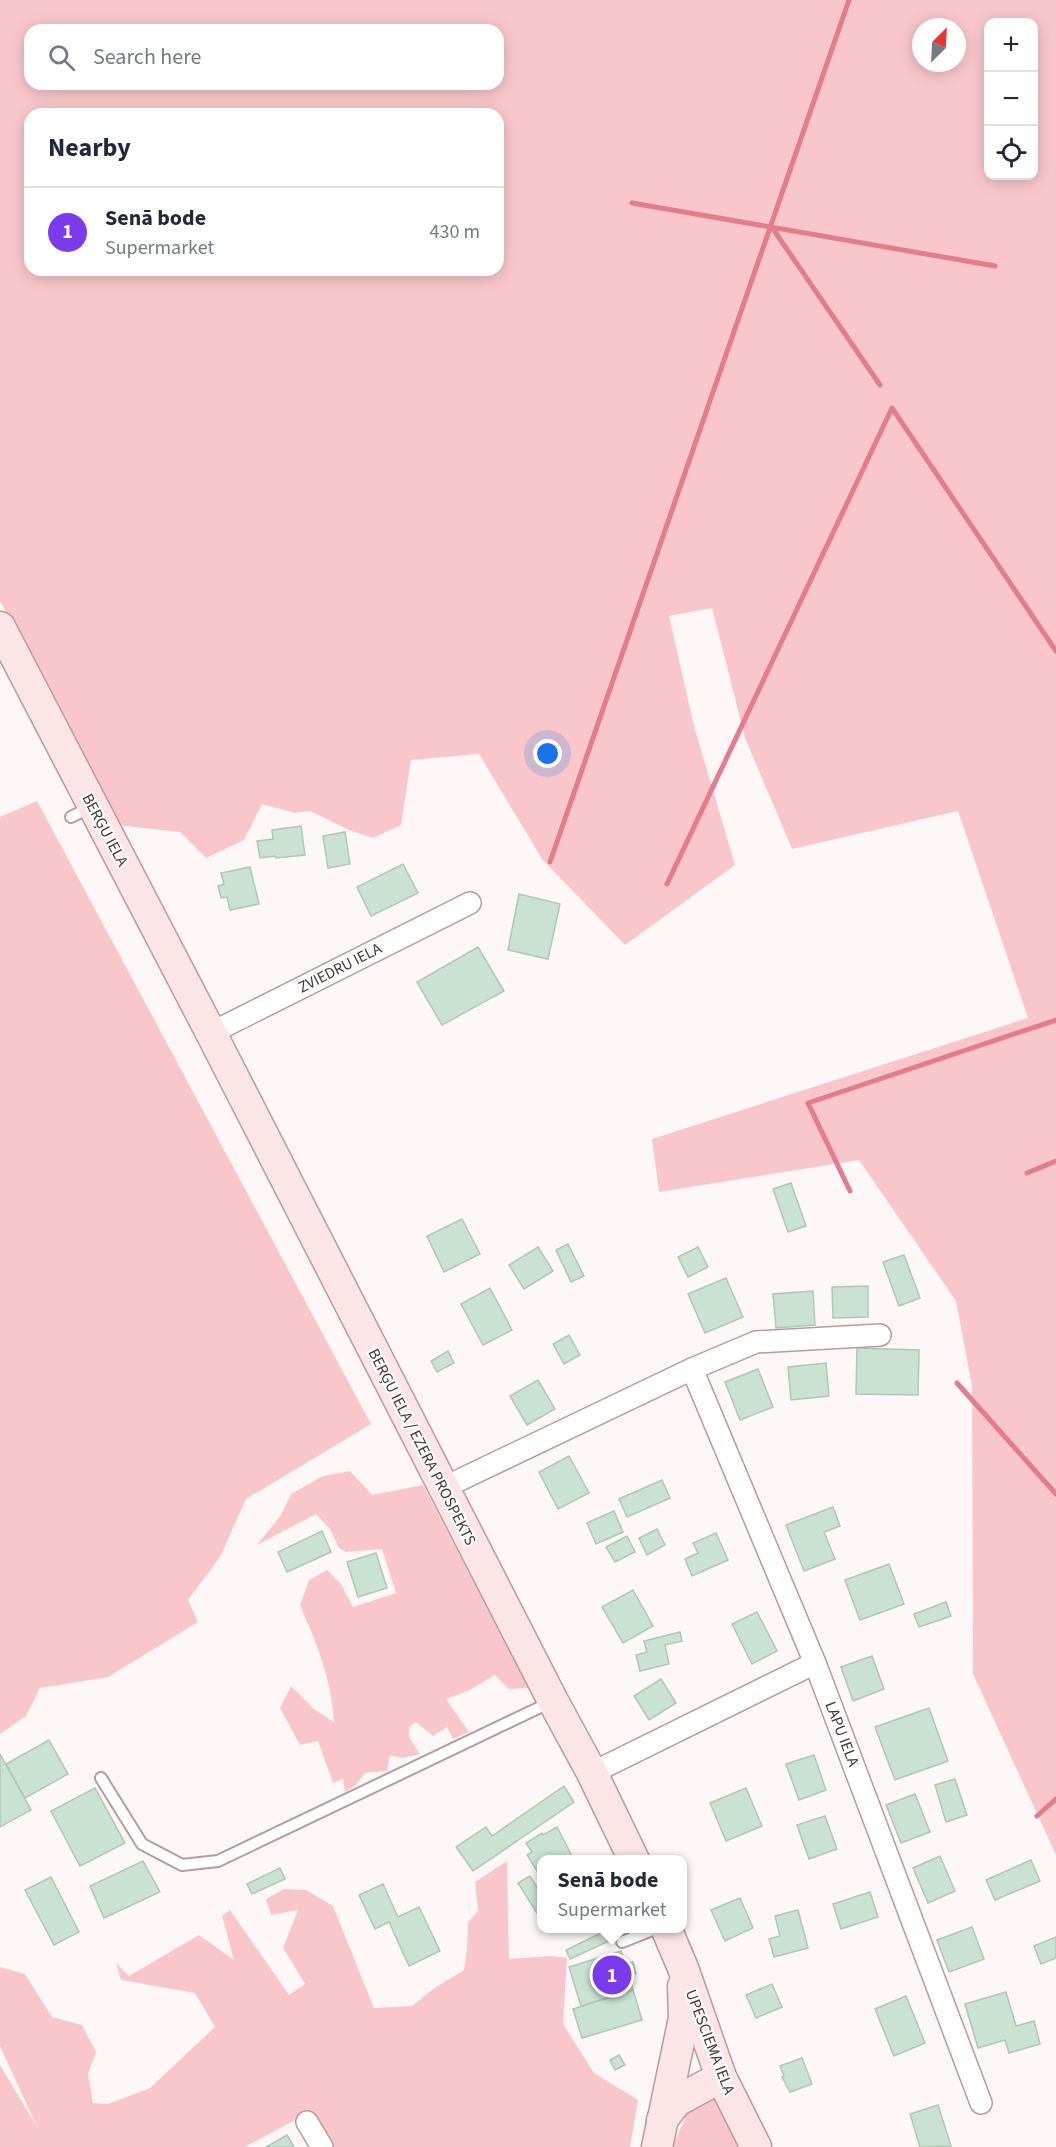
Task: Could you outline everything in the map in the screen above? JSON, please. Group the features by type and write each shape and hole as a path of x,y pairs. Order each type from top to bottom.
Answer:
{"main road":[{"name":"BERĢU IELA","path":"0,627 82,812 211,1033"},
{"name":"BERĢU IELA / EZERA PROSPEKTS","path":"211,1033 443,1488 592,1773 632,1855"},
{"path":"660,2133 684,2018 683,1968 668,1933"},
{"name":"UPESCIEMA IELA","path":"683,1968 721,2077 756,2147"},
{"path":"660,2133 677,2101 721,2077"}],"street":[{"name":"ZVIEDRU IELA","path":"211,1033 470,903"},
{"path":"443,1488 756,1342 880,1335"},
{"name":"LAPU IELA","path":"692,1370 815,1663 981,2103"},
{"path":"592,1773 815,1663"},
{"path":"307,2122 322,2147"}],"lane":[{"path":"101,1778 142,1844 182,1865 218,1861 553,1701"},
{"path":"622,1942 646,1933"}],"shaded area":[{"path":"0,0 1056,0 1056,1855 973,1674 972,1386 956,1301 859,1160 659,1192 652,1139 1028,1018 958,811 792,849 745,738 712,608 669,616 694,726 735,865 625,945 542,859 479,754 411,760 401,825 373,838 349,830 310,811 295,813 262,804 244,840 206,858 180,832 116,825 0,601"},
{"path":"37,801 371,1424 246,1499 220,1557 188,1600 198,1622 108,1677 40,1688 26,1716 0,1734 0,817"},
{"path":"350,1471 372,1495 423,1485 529,1688 508,1689 495,1675 468,1691 446,1699 469,1732 453,1739 447,1727 433,1736 416,1722 409,1727 409,1737 420,1754 402,1758 390,1755 387,1771 365,1773 355,1786 345,1792 343,1779 333,1783 318,1741 300,1745 280,1708 291,1686 314,1709 334,1722 326,1676 300,1605 309,1580 327,1570 341,1584 353,1607 396,1593 382,1549 346,1552 339,1548 330,1529 316,1514 257,1545 281,1515 291,1494 323,1476"},
{"path":"507,1861 509,1959 550,1956 567,1958 563,2024 594,2073 638,2100 630,2147 320,2147 308,2113 245,2147 0,2147 0,2065 37,2127 0,2046 0,1967 25,1974 52,2017 82,2025 96,2052 88,2074 93,2103 108,2104 150,2088 215,2027 195,1993 121,1980 116,1963 129,1976 199,1935 234,1960 222,1916 230,1910 289,1995 305,1984 283,1948 298,1910 271,1915 266,1899 284,1889 306,1890 333,1906 374,2008 412,2006 433,1989 464,1970 468,1922 478,1911 475,1882"},
{"path":"719,2087 748,2147 672,2147 688,2112"}],"building":[{"path":"301,826 305,855 260,858 257,841 273,839 272,830"},
{"path":"345,832 350,864 328,868 323,836"},
{"path":"403,864 418,893 371,916 357,887"},
{"path":"250,867 259,904 230,910 227,897 221,898 218,886 224,884 221,873"},
{"path":"519,894 560,904 548,959 508,950"},
{"path":"478,947 504,991 442,1025 417,982"},
{"path":"791,1183 806,1226 788,1232 773,1189"},
{"path":"462,1219 480,1254 444,1272 427,1236"},
{"path":"568,1244 584,1276 571,1282 556,1250"},
{"path":"538,1247 553,1271 524,1289 509,1265"},
{"path":"698,1247 708,1267 688,1277 678,1257"},
{"path":"904,1255 920,1298 899,1306 883,1262"},
{"path":"726,1278 743,1317 705,1333 688,1294"},
{"path":"868,1286 868,1317 833,1318 832,1287"},
{"path":"490,1288 512,1330 483,1345 461,1304"},
{"path":"813,1291 815,1325 776,1328 773,1294"},
{"path":"569,1335 580,1355 564,1364 553,1344"},
{"path":"857,1348 919,1350 918,1395 856,1394"},
{"path":"448,1351 454,1363 437,1372 431,1361"},
{"path":"826,1363 829,1396 791,1400 788,1367"},
{"path":"758,1369 773,1407 740,1420 725,1382"},
{"path":"538,1380 555,1409 527,1425 510,1396"},
{"path":"569,1456 589,1493 558,1509 539,1472"},
{"path":"662,1480 670,1498 627,1517 619,1499"},
{"path":"833,1507 840,1526 824,1532 835,1559 804,1571 786,1525"},
{"path":"614,1511 623,1532 596,1544 587,1523"},
{"path":"657,1529 665,1545 647,1555 639,1538"},
{"path":"322,1531 331,1552 287,1572 278,1552"},
{"path":"716,1533 728,1560 692,1576 685,1559 698,1553 693,1543"},
{"path":"627,1536 635,1552 615,1562 606,1547"},
{"path":"376,1553 387,1588 358,1597 347,1562"},
{"path":"889,1564 904,1604 860,1620 845,1580"},
{"path":"633,1590 653,1626 623,1643 602,1607"},
{"path":"946,1602 951,1616 919,1627 914,1614"},
{"path":"757,1612 777,1651 752,1664 732,1624"},
{"path":"680,1632 682,1641 665,1645 669,1664 640,1671 636,1655 647,1652 644,1641"},
{"path":"872,1656 884,1689 853,1701 841,1667"},
{"path":"661,1679 676,1703 649,1720 634,1696"},
{"path":"929,1708 948,1761 895,1780 875,1727"},
{"path":"49,1740 68,1774 25,1798 6,1764"},
{"path":"0,1754 31,1810 0,1827"},
{"path":"814,1755 826,1790 799,1800 786,1764"},
{"path":"955,1779 967,1815 946,1822 935,1785"},
{"path":"564,1786 574,1802 473,1871 456,1847 486,1827 492,1836"},
{"path":"95,1788 125,1843 80,1866 51,1811"},
{"path":"746,1788 762,1826 726,1841 710,1803"},
{"path":"915,1794 930,1832 901,1843 886,1805"},
{"path":"825,1816 837,1849 809,1859 797,1825"},
{"path":"557,1827 571,1855 537,1855 537,1871 527,1855 532,1852 526,1843 542,1833 543,1835"},
{"path":"940,1856 955,1891 928,1903 913,1868"},
{"path":"1031,1860 1040,1881 995,1900 986,1880"},
{"path":"143,1861 160,1892 104,1918 90,1886"},
{"path":"280,1868 285,1879 252,1894 247,1884"},
{"path":"530,1876 537,1887 537,1913 518,1883"},
{"path":"51,1877 79,1932 54,1945 25,1890"},
{"path":"383,1884 398,1917 419,1907 440,1951 409,1966 389,1922 375,1929 359,1895"},
{"path":"870,1892 878,1917 841,1929 833,1904"},
{"path":"740,1898 753,1928 725,1941 711,1910"},
{"path":"798,1910 808,1948 774,1957 769,1939 780,1936 775,1916"},
{"path":"972,1927 984,1959 949,1972 937,1940"},
{"path":"601,1933 616,1933 618,1937 570,1959 566,1950"},
{"path":"1056,1937 1056,1958 1041,1964 1034,1946"},
{"path":"621,1951 625,1964 633,1962 636,1974 629,1976 633,1990 581,2006 569,1967"},
{"path":"772,1984 782,2007 756,2018 746,1995"},
{"path":"633,1990 642,2020 582,2038 573,2009"},
{"path":"1006,1992 1016,2026 1034,2021 1040,2044 1009,2053 1005,2040 978,2048 965,2004"},
{"path":"906,1996 925,2043 894,2056 875,2009"},
{"path":"619,2055 625,2065 615,2070 610,2060"},
{"path":"802,2058 812,2084 790,2092 782,2077 784,2076 780,2066"},
{"path":"938,2105 951,2146 920,2147 910,2114"},
{"path":"287,2135 294,2147 266,2147"}],"waterway":[{"path":"550,862 849,0"},
{"path":"632,203 995,266"},
{"path":"771,226 880,385"},
{"path":"667,884 892,408 1056,651"},
{"path":"850,1191 808,1103 1056,1020"},
{"path":"1027,1173 1056,1161"},
{"path":"957,1383 1056,1494"},
{"path":"1037,1816 1056,1799"}],"place":[{"name":"Senā bode","path":"612,1975"}]}
